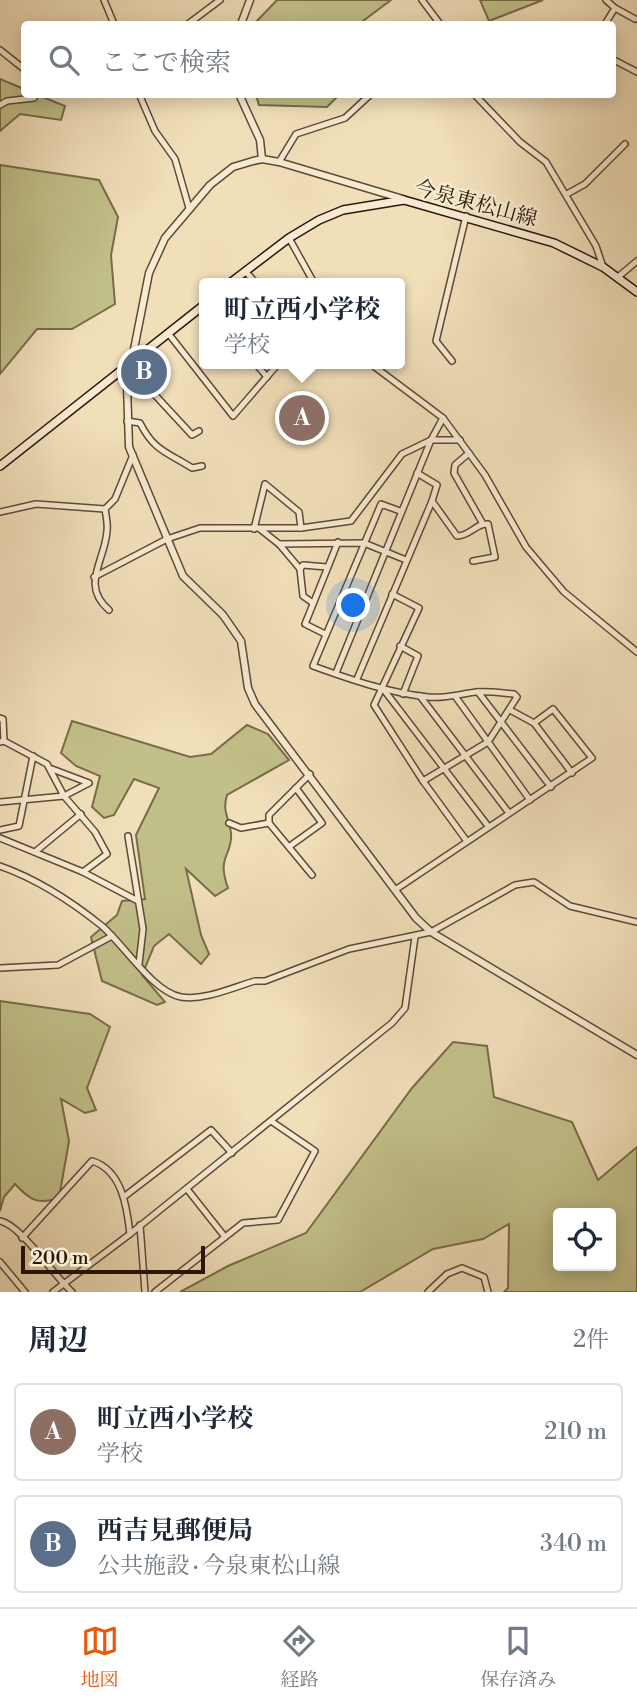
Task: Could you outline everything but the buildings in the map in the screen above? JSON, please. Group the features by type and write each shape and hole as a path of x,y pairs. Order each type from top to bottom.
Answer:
{"main road":[{"name":"今泉東松山線","path":"236,278 289,238 343,210 404,200 554,243 603,267 637,292"},
{"path":"0,466 199,309"}],"street":[{"path":"104,0 113,21"},
{"path":"192,21 220,0"},
{"path":"242,21 250,0"},
{"path":"422,0 438,21"},
{"path":"606,0 635,19"},
{"path":"607,21 615,8"},
{"path":"0,50 21,67"},
{"path":"616,61 637,72"},
{"path":"0,105 7,101 34,98"},
{"path":"141,98 155,131 174,159 189,208"},
{"path":"241,98 260,140 262,159"},
{"path":"279,162 296,134 345,118 368,98"},
{"path":"478,98 520,142 546,162 596,246 603,267"},
{"path":"567,194 585,184 625,144"},
{"path":"404,200 262,159 233,167 210,185 165,238 149,272 130,363 127,421 133,455 183,576 232,627 241,641 248,688 255,704 395,890 431,932 637,1055"},
{"path":"452,361 436,341 466,216"},
{"path":"289,238 311,278"},
{"path":"618,277 637,261"},
{"path":"245,271 251,278"},
{"path":"168,333 233,416 274,369"},
{"path":"148,349 155,395 192,435 199,431"},
{"path":"260,369 267,377"},
{"path":"378,369 443,418 469,453 526,547 564,592 637,652"},
{"path":"336,673 400,511 443,418"},
{"path":"127,421 140,423 150,443 160,451 169,452 192,468 202,466"},
{"path":"94,577 167,539 200,528 301,528 351,521 402,454 431,440 460,440"},
{"path":"469,453 454,465 454,473 483,524"},
{"path":"0,512 36,504 105,509 115,499 133,455"},
{"path":"357,680 437,485 418,473"},
{"path":"257,529 265,484 299,512 301,528"},
{"path":"432,501 457,536 465,536 483,524 488,524 495,557 473,561"},
{"path":"400,511 381,503 313,666 404,694 514,694 516,702 488,742 423,781"},
{"path":"105,509 107,533 94,577 96,594 109,610"},
{"path":"257,529 279,544 300,569 303,596 313,603"},
{"path":"325,635 305,624 338,542"},
{"path":"279,544 364,542 406,560"},
{"path":"300,569 303,565 327,567"},
{"path":"392,594 419,608 374,705 423,781 466,840"},
{"path":"400,646 418,656 404,694"},
{"path":"382,688 488,826"},
{"path":"478,692 551,787"},
{"path":"419,695 509,813"},
{"path":"455,696 530,800"},
{"path":"395,890 592,758 553,709 534,723"},
{"path":"510,710 534,723 572,773"},
{"path":"0,718 3,719 2,742 33,756 52,769 89,783 64,796 24,802 0,802"},
{"path":"0,830 19,826 33,756"},
{"path":"52,769 64,796 95,832 107,854 81,871"},
{"path":"310,775 269,815 269,824 312,876"},
{"path":"289,846 322,823 296,788"},
{"path":"35,852 81,814"},
{"path":"229,823 241,828 269,824"},
{"path":"128,836 143,929 139,964"},
{"path":"0,838 81,871 138,901"},
{"path":"0,866 57,893 112,936 169,993 188,998 255,981 265,981 349,949 431,932 515,885 534,882 570,906 637,922"},
{"path":"0,968 58,965 112,936"},
{"path":"53,1292 232,1153 400,1014 405,1008 415,937"},
{"path":"155,1292 243,1223 278,1220 315,1152 271,1121"},
{"path":"125,1196 211,1130 232,1153"},
{"path":"22,1238 92,1161 98,1163 123,1189 130,1234"},
{"path":"187,1189 225,1237"},
{"path":"0,1221 5,1222 22,1238 72,1292"},
{"path":"140,1225 145,1292"},
{"path":"0,1262 25,1292"},
{"path":"428,1292 447,1274 462,1268 484,1277 488,1292"}],"shaded area":[{"path":"277,0 391,0 363,21 257,21"},
{"path":"480,0 543,0 489,21"},
{"path":"0,79 21,88 21,98 45,98 65,106 61,120 20,114 0,131"},
{"path":"257,98 336,98 327,107 259,105"},
{"path":"0,165 99,180 118,217 111,255 115,304 72,329 37,329 0,374"},
{"path":"72,721 190,757 211,754 247,725 268,734 289,760 227,795 226,810 231,841 224,869 228,888 215,896 186,869 201,935 209,954 201,964 169,934 154,946 142,975 165,1002 157,1005 102,981 91,937 117,915 122,901 145,899 136,835 159,788 134,779 114,815 104,818 92,807 100,776 76,766 61,753"},
{"path":"0,1001 90,1014 110,1027 87,1088 96,1110 85,1113 61,1099 69,1141 59,1198 34,1200 15,1184 4,1197 0,1211"},
{"path":"453,1042 487,1046 494,1097 572,1122 598,1180 637,1147 637,1292 504,1292 508,1288 509,1224 483,1239 433,1249 360,1292 180,1292 228,1266 306,1233 412,1088"}],"place":[{"name":"西吉見郵便局","path":"144,372"},
{"name":"町立西小学校","path":"302,418"}]}
